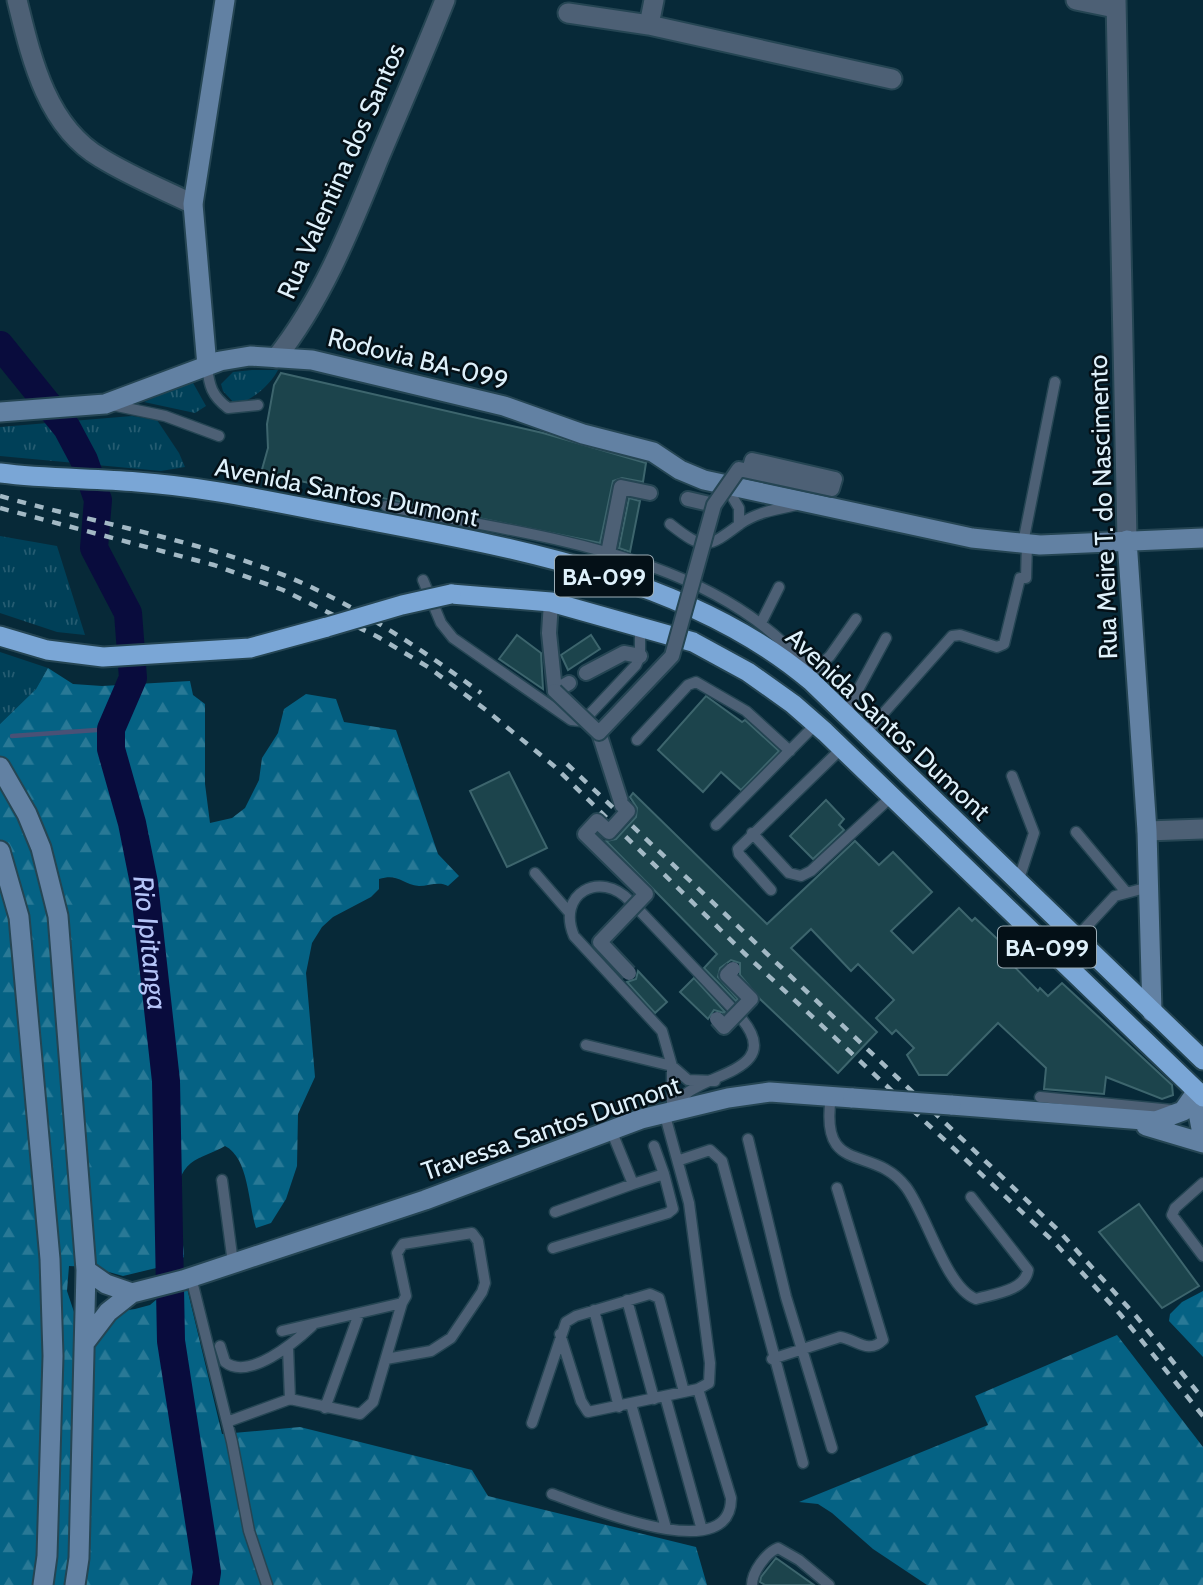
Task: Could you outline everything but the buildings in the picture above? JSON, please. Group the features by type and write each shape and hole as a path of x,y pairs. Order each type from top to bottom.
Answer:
{"highway":[{"name":"Avenida Santos Dumont","path":"0,473 63,480 138,482 232,495 413,528 584,570 694,606 733,626 788,662 1203,1060"},
{"name":"Avenida Santos Dumont","path":"0,636 47,650 103,657 250,648 451,594 551,602 640,625 712,651 748,671 842,748 1194,1099"}],"main road":[{"path":"207,366 192,204 225,0"},
{"name":"Rodovia BA-099","path":"8,411 104,404 220,360 250,356 335,364 504,406 574,431 653,452 680,470 717,482 972,538 1025,543 1203,537"},
{"name":"Rua Meire T. do Nascimento","path":"1127,540 1147,831 1152,1012"},
{"path":"0,767 27,814 41,848 58,916 86,1270 86,1340 75,1585"},
{"path":"0,851 19,916 50,1259 53,1356 47,1556 43,1585"},
{"name":"Travessa Santos Dumont","path":"86,1340 108,1312 137,1291 187,1279 425,1200 671,1110 770,1092 1156,1121 1194,1099"},
{"path":"1194,1099 1203,1141"},
{"name":"Travessa Santos Dumont","path":"1124,1120 1203,1141"},
{"path":"86,1270 106,1284 137,1291"}],"street":[{"path":"17,0 32,60 54,110 66,127 99,158 192,204"},
{"name":"Rua Valentina dos Santos","path":"276,358 297,332 319,292 359,207 445,0"},
{"path":"649,25 654,0"},
{"path":"1076,0 1116,4"},
{"name":"Rua Meire T. do Nascimento","path":"1116,4 1127,540"},
{"path":"568,13 649,25 892,79"},
{"path":"599,733 672,656 714,505 739,469 832,489 835,479 752,460 750,467 822,483"},
{"path":"608,553 621,487 650,493"},
{"path":"688,499 714,505"},
{"path":"551,602 550,633 555,691 599,733 622,805 628,811 609,832 597,821 585,834 646,894 600,942 629,973"},
{"path":"586,673 624,653 640,656"},
{"path":"555,691 569,683"},
{"path":"1147,831 1203,829"},
{"path":"717,1019 724,1027 751,999 727,975 733,970"}],"lane":[{"path":"207,366 209,389 217,400 229,408 258,405"},
{"path":"865,734 952,636 960,635 997,647 1004,644 1020,578 1026,578 1025,543 1055,382"},
{"path":"104,404 165,416 219,436"},
{"path":"717,482 735,498 741,517 739,525"},
{"path":"670,524 685,537 705,544 726,538 739,525 765,512 815,502"},
{"path":"386,506 608,553 689,581 761,623 811,673 827,698"},
{"path":"423,580 441,623 453,638 571,720 580,722 640,656 640,625"},
{"path":"761,623 779,587"},
{"path":"811,673 830,656 856,619"},
{"path":"845,714 886,638"},
{"path":"638,740 688,685 696,682 746,711 790,751"},
{"path":"716,825 816,724"},
{"path":"771,890 739,854 738,849 751,833 842,748"},
{"path":"1012,776 1034,833 1018,882"},
{"path":"751,833 789,873 801,876 811,872 891,797"},
{"path":"1076,832 1126,892"},
{"path":"534,873 568,911"},
{"path":"560,1334 585,1410 591,1413 698,1389 709,1383 710,1363 690,1203 671,1110 672,1066 662,1031 574,936 568,920 568,911 576,898 594,886 615,888 630,901"},
{"path":"1076,938 1115,896 1149,887"},
{"path":"639,910 731,1007"},
{"path":"671,1110 687,1093 740,1067 751,1054 752,1032 741,1018"},
{"path":"586,1045 672,1066 688,1080 715,1081"},
{"path":"831,1096 830,1120 833,1139 840,1150 849,1157 880,1164 904,1184 920,1208 961,1291 976,1299 1017,1286 1028,1270 971,1197"},
{"path":"1040,1097 1194,1099"},
{"path":"611,1130 634,1184"},
{"path":"748,1139 800,1350 832,1448"},
{"path":"553,1248 671,1211 674,1207 654,1146"},
{"path":"680,1160 710,1150 722,1161 772,1359 803,1463"},
{"path":"555,1212 664,1174"},
{"path":"222,1180 233,1263"},
{"path":"1203,1183 1175,1208 1172,1215 1203,1256"},
{"path":"772,1359 840,1337 873,1347 883,1340 837,1188"},
{"path":"227,1422 290,1399 360,1414 368,1409 406,1296 397,1253 403,1244 469,1232 477,1238 485,1283 452,1338 431,1351 386,1359"},
{"path":"187,1279 227,1422 249,1531 267,1585"},
{"path":"532,1423 566,1322 594,1310 650,1294 659,1298 684,1392"},
{"path":"627,1300 653,1399"},
{"path":"282,1331 402,1303"},
{"path":"594,1310 619,1407"},
{"path":"325,1408 359,1314"},
{"path":"220,1346 225,1362 234,1367 271,1359 314,1325"},
{"path":"288,1348 290,1399"},
{"path":"552,1494 627,1521 666,1528 702,1530 723,1521 731,1509 727,1480 698,1389"},
{"path":"665,1396 702,1530"},
{"path":"631,1404 666,1528"},
{"path":"752,1585 754,1575 768,1555 778,1548 799,1560 829,1585"}],"green space":[{"path":"278,370 260,391 235,404 223,391 221,384 233,372"},
{"path":"192,381 206,406 195,413 144,402"},
{"path":"132,416 157,420 185,467 161,471 0,456 0,427"},
{"path":"0,536 57,546 85,635 57,632 0,613"},
{"path":"0,652 48,668 36,689 0,724"},
{"path":"48,668 73,684 102,686 190,681 193,695 205,704 205,784 210,823 232,818 245,808 259,780 262,758 278,733 284,709 306,694 336,699 344,722 396,730 438,854 459,876 448,886 419,886 391,877 379,879 379,889 371,897 333,917 322,927 312,943 306,973 315,1077 298,1114 297,1166 286,1199 271,1223 256,1228 243,1171 233,1152 225,1146 199,1158 183,1172 177,1195 184,1257 177,1263 123,1276 91,1267 69,1266 67,1291 76,1318 150,1305 163,1294 187,1288 222,1434 300,1427 472,1470 488,1496 696,1547 707,1585 0,1585 0,724 36,689"},
{"path":"1203,1291 1203,1357 1169,1321 1170,1314 1182,1302"},
{"path":"1117,1335 1203,1447 1203,1585 927,1585 873,1549 832,1513 818,1504 799,1502 988,1425 975,1396"}],"waterway":[{"name":"Rio Ipitanga","path":"0,345 67,428 84,460 98,500 94,548 128,613 133,678 111,729 111,749 132,823 144,883 166,1081 171,1341 207,1572 205,1585"},
{"path":"12,736 111,729"}],"railway":[{"path":"0,496 216,552 286,576 387,628 481,693"},
{"path":"0,508 214,565 283,590 378,637 428,667 486,710 554,766 744,953 1053,1241 1120,1314 1203,1416"},
{"path":"567,764 1059,1231 1136,1316 1203,1399"}]}
